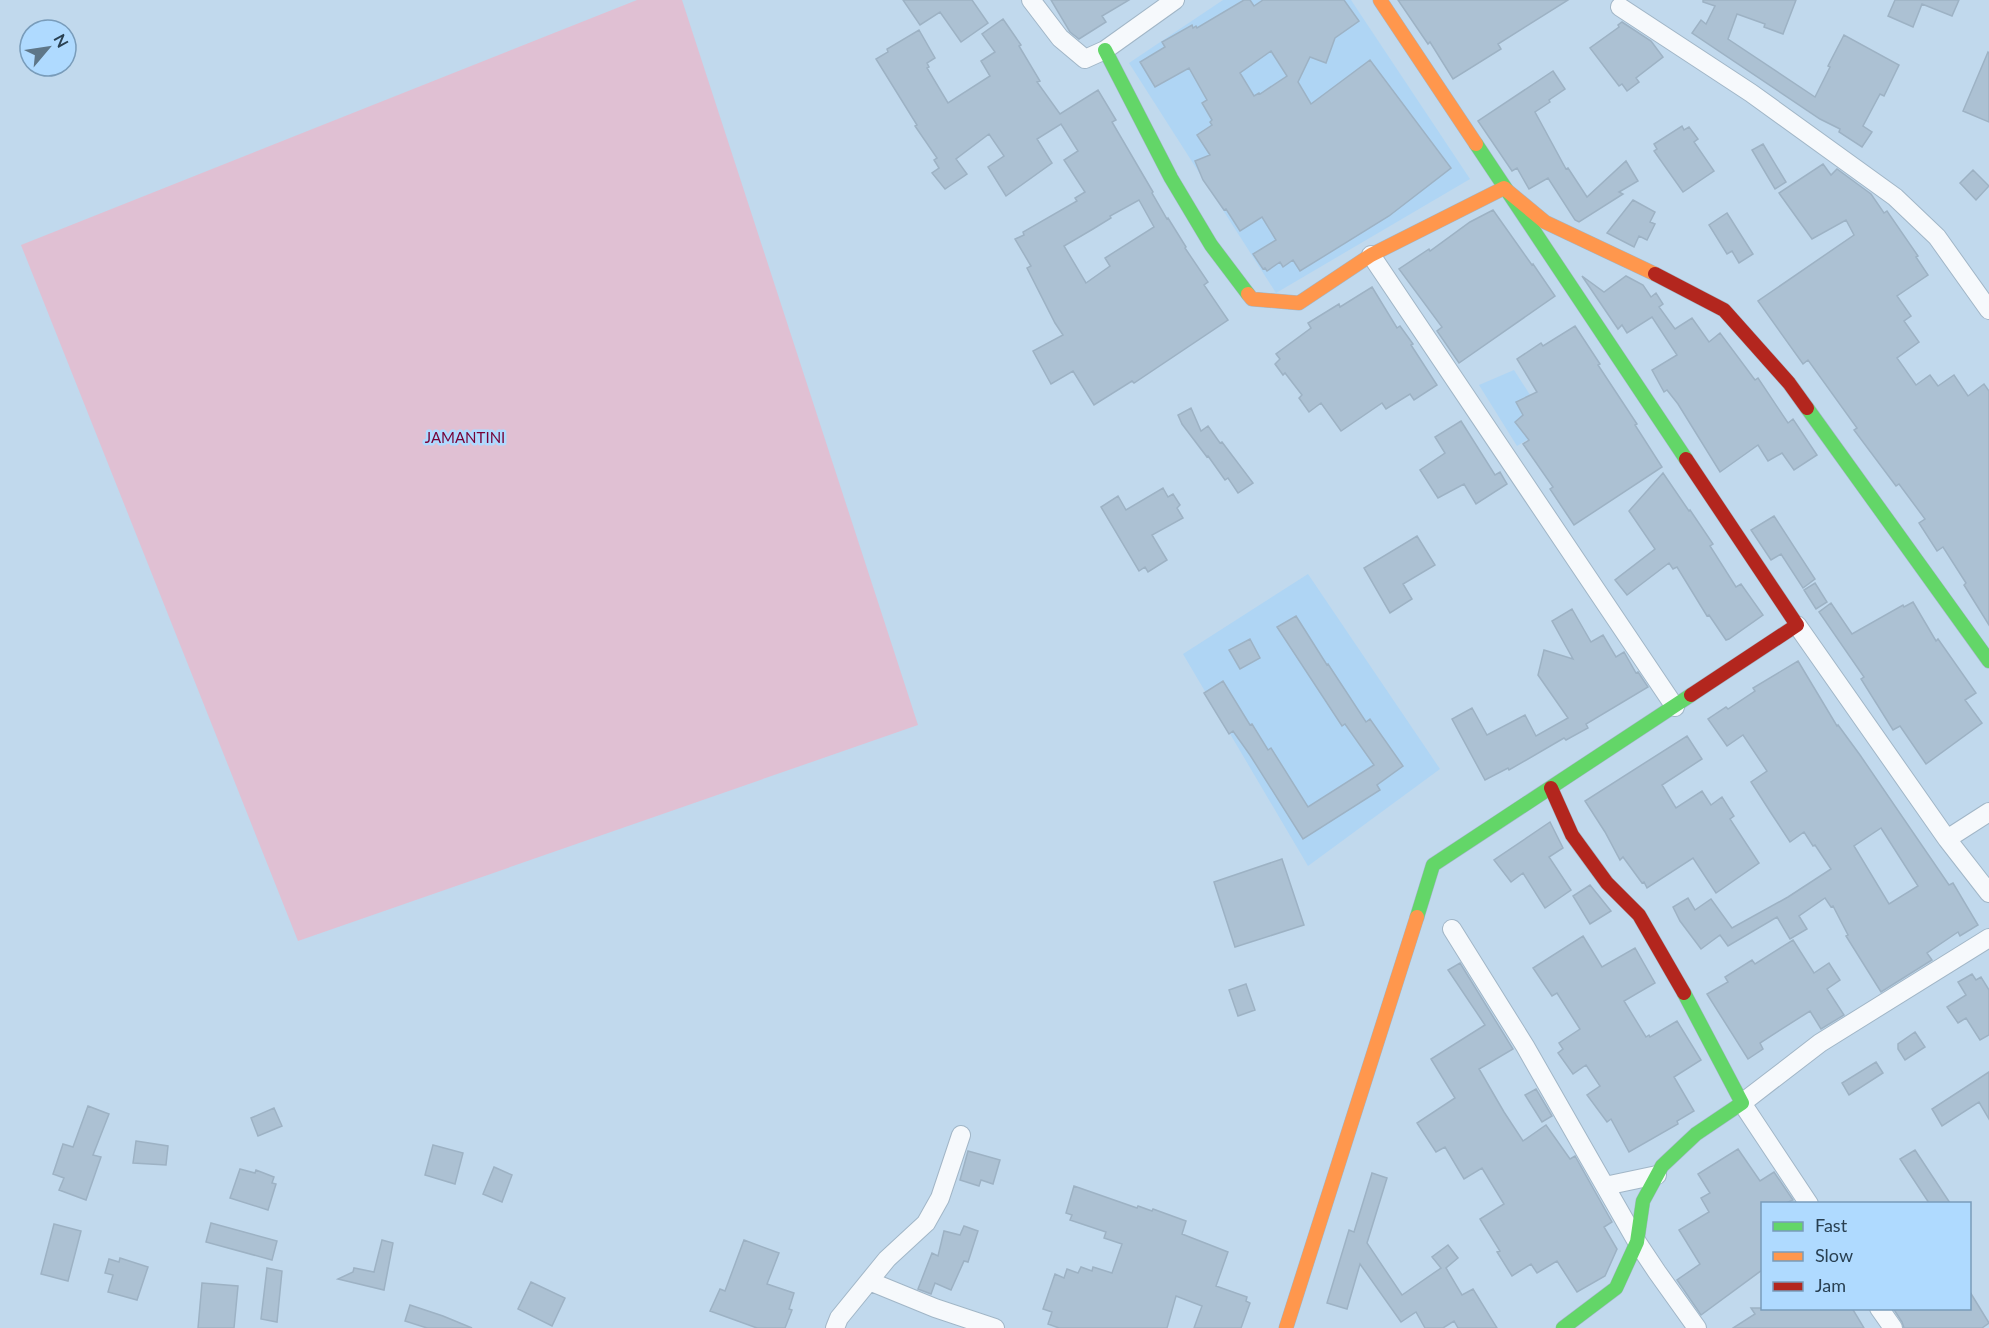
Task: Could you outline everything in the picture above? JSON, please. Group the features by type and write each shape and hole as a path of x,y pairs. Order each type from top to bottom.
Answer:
{"street":[{"path":"1031,0 1060,38 1085,59 1104,50 1175,0"},
{"path":"1380,0 1797,625 1947,839 1989,893"},
{"path":"1620,7 1750,93 1894,197 1937,237 1989,310"},
{"path":"1104,50 1171,178 1211,244 1252,299 1299,303 1371,255 1504,188"},
{"path":"1504,188 1545,222 1724,310 1789,383 1989,661"},
{"path":"1371,255 1675,706"},
{"path":"1286,1328 1433,865 1797,625"},
{"path":"1551,788 1572,835 1607,884 1638,915 1674,975 1742,1103 1808,1202"},
{"path":"1947,839 1989,812"},
{"path":"1452,929 1530,1056 1637,1242 1697,1328"},
{"path":"1563,1328 1616,1288 1637,1242 1643,1202 1662,1166 1696,1134 1742,1103 1820,1043 1989,938"},
{"path":"835,1328 839,1318 887,1259 926,1223 940,1197 961,1135"},
{"path":"1605,1186 1657,1176"},
{"path":"869,1281 935,1308 995,1328"},
{"path":"1880,1310 1893,1328"}],"shaded area":[{"path":"1223,0 1351,0 1470,179 1276,293 1129,63"},
{"path":"1514,370 1550,426 1517,446 1479,385"},
{"path":"1308,574 1440,769 1308,866 1183,654"}],"green space":[{"name":"JAMANTINI","path":"637,0 682,0 918,725 298,941 21,245"}],"building":[{"path":"903,0 972,0 988,23 961,42 940,12 920,25"},
{"path":"1051,0 1129,0 1102,16 1106,22 1079,39 1070,32"},
{"path":"1244,0 1250,0 1254,6 1263,0 1344,0 1359,21 1335,38 1326,63 1310,57 1298,82 1311,104 1370,60 1451,168 1389,216 1300,271 1293,260 1283,267 1280,262 1267,271 1263,269 1253,254 1276,240 1262,217 1240,231 1203,180 1195,161 1210,155 1197,135 1212,125 1210,122 1212,120 1202,103 1207,100 1189,68 1155,87 1140,62 1165,47 1162,42 1192,25 1193,28 1196,26 1197,28","holes":["1271,51 1287,76 1254,96 1240,73"]},
{"path":"1398,0 1568,0 1498,44 1501,49 1453,79 1430,42 1428,44"},
{"path":"1703,0 1796,0 1783,34 1764,27 1765,24 1737,14 1728,39 1815,97 1844,35 1899,65 1884,96 1880,94 1863,126 1872,132 1862,147 1839,132 1840,129 1820,119 1692,33 1701,20 1706,24 1715,6"},
{"path":"1895,0 1959,0 1952,16 1922,4 1913,27 1888,16"},
{"path":"1003,19 1021,45 1019,46 1040,81 1037,82 1060,114 1098,90 1116,120 1112,122 1152,193 1208,282 1204,285 1228,320 1134,383 1132,381 1094,405 1073,371 1051,384 1033,351 1063,335 1027,268 1031,266 1015,239 1077,201 1075,198 1085,192 1064,160 1078,151 1061,124 1037,139 1052,163 1006,196 988,167 1004,156 989,134 956,159 967,174 945,189 932,173 939,168 934,160 937,158 915,126 917,125 876,59 888,52 887,49 919,30 935,58 927,63 929,67 927,68 948,103 990,76 981,61 995,52 982,34","holes":["1139,200 1154,227 1105,258 1110,266 1086,283 1064,246"]},
{"path":"1622,22 1651,41 1663,57 1636,78 1639,82 1627,91 1622,84 1619,86 1590,48 1619,27 1618,25"},
{"path":"1989,53 1989,122 1963,111"},
{"path":"1553,71 1565,89 1535,112 1566,169 1568,168 1587,197 1626,161 1638,181 1619,192 1623,194 1579,222 1575,220 1548,178 1529,189 1517,168 1512,171 1478,121"},
{"path":"1682,126 1684,130 1689,127 1698,139 1694,142 1714,171 1683,192 1654,151 1657,149 1654,144"},
{"path":"1763,144 1786,182 1775,189 1752,150"},
{"path":"1823,164 1831,175 1837,169 1871,194 1884,213 1887,211 1918,256 1916,257 1928,275 1897,296 1911,316 1904,321 1919,342 1897,358 1916,385 1930,375 1938,386 1954,375 1968,396 1984,384 1989,391 1989,625 1943,547 1937,551 1919,523 1925,519 1899,484 1896,486 1854,430 1857,428 1808,360 1803,364 1758,301 1854,235 1846,220 1812,239 1779,193"},
{"path":"1973,170 1989,186 1976,200 1960,183"},
{"path":"1633,200 1655,212 1650,222 1655,224 1647,240 1639,236 1634,247 1607,233"},
{"path":"1493,210 1555,296 1459,363 1437,331 1442,327 1399,269 1429,249 1430,251 1470,222"},
{"path":"1727,213 1753,254 1739,263 1732,251 1727,254 1709,225"},
{"path":"1582,276 1604,292 1626,276 1643,285 1651,297 1656,293 1663,304 1659,307 1675,329 1692,318 1709,342 1720,333 1755,380 1758,378 1788,423 1793,419 1817,455 1794,470 1782,453 1768,461 1758,445 1720,472 1678,404 1667,390 1664,392 1652,370 1677,355 1652,317 1627,333 1622,325 1618,329"},
{"path":"1372,287 1397,328 1400,326 1413,344 1411,345 1437,385 1414,400 1410,394 1386,409 1382,403 1341,431 1321,403 1309,412 1299,398 1302,395 1275,364 1280,359 1276,354 1311,328 1308,323"},
{"path":"1575,326 1662,467 1574,525 1550,489 1553,487 1523,444 1529,440 1515,422 1523,415 1516,402 1537,392 1517,359 1541,343 1543,346"},
{"path":"1191,408 1201,431 1208,426 1253,483 1238,493 1228,478 1225,480 1182,424 1178,415"},
{"path":"1461,421 1495,475 1500,472 1507,484 1476,504 1464,484 1438,498 1420,470 1445,453 1435,437"},
{"path":"1663,473 1713,544 1710,546 1736,587 1741,584 1763,615 1729,639 1726,640 1709,615 1707,616 1677,567 1673,569 1669,563 1627,595 1615,580 1655,549 1629,511"},
{"path":"1163,488 1168,497 1173,494 1180,505 1177,508 1183,518 1152,535 1167,560 1148,572 1145,567 1139,571 1101,507 1118,496 1126,510"},
{"path":"1774,516 1815,579 1803,588 1781,554 1771,560 1751,530"},
{"path":"1417,536 1435,565 1403,584 1412,599 1390,613 1364,568"},
{"path":"1815,583 1827,602 1816,609 1804,590"},
{"path":"1913,602 1936,641 1938,639 1976,693 1965,700 1982,723 1926,764 1900,726 1893,730 1861,679 1864,677 1819,612 1831,603 1852,634 1903,605 1904,607"},
{"path":"1572,609 1591,642 1603,635 1616,657 1624,652 1636,673 1638,672 1648,687 1586,724 1588,728 1566,740 1564,738 1509,770 1508,768 1485,780 1452,719 1472,708 1487,735 1525,715 1536,736 1568,718 1538,675 1544,650 1573,659 1552,621"},
{"path":"1296,616 1366,722 1370,719 1403,766 1377,785 1380,790 1303,839 1250,755 1233,731 1229,734 1204,693 1223,681 1250,725 1252,724 1268,750 1271,748 1308,807 1374,765 1345,724 1342,726 1277,627"},
{"path":"1250,639 1260,658 1240,669 1229,650"},
{"path":"1798,661 1837,726 1860,755 1949,885 1953,883 1978,925 1960,936 1958,932 1927,953 1932,960 1881,992 1846,936 1848,935 1833,906 1831,907 1825,898 1799,916 1807,929 1790,939 1777,917 1728,946 1720,935 1701,949 1680,921 1673,907 1688,898 1695,910 1711,899 1732,928 1788,897 1831,869 1804,832 1790,842 1751,782 1767,771 1743,735 1727,746 1708,719 1755,691 1753,688","holes":["1881,828 1918,886 1889,904 1854,846"]},
{"path":"1687,736 1702,759 1662,785 1676,808 1702,791 1711,805 1722,797 1734,816 1730,819 1759,863 1716,893 1693,858 1647,888 1623,857 1620,860 1585,801"},
{"path":"1550,822 1563,848 1549,857 1571,890 1545,908 1523,873 1511,882 1494,860"},
{"path":"1282,859 1304,925 1235,947 1214,882"},
{"path":"1590,885 1611,911 1590,924 1573,896"},
{"path":"1583,936 1602,967 1635,948 1655,983 1624,1001 1646,1037 1649,1035 1650,1037 1677,1021 1701,1060 1674,1077 1694,1111 1677,1121 1678,1124 1629,1152 1611,1119 1607,1122 1587,1095 1600,1086 1586,1065 1573,1074 1558,1053 1563,1049 1559,1043 1580,1029 1557,993 1552,996 1533,968"},
{"path":"1793,940 1814,973 1829,963 1840,980 1827,989 1844,1015 1821,1029 1810,1011 1760,1043 1763,1049 1748,1059 1707,994 1728,982 1725,977 1752,960 1755,964"},
{"path":"1460,963 1513,1049 1479,1069 1504,1112 1523,1141 1546,1125 1570,1159 1575,1156 1612,1222 1604,1227 1617,1249 1605,1276 1577,1292 1557,1261 1537,1273 1531,1264 1512,1276 1480,1219 1504,1204 1482,1168 1464,1179 1445,1147 1436,1152 1417,1123 1455,1098 1431,1059 1485,1025 1448,970"},
{"path":"1972,974 1976,980 1981,977 1989,990 1989,1035 1980,1040 1966,1018 1958,1023 1947,1007 1966,995 1958,982"},
{"path":"1246,984 1255,1010 1238,1016 1229,990"},
{"path":"1915,1032 1925,1047 1905,1060 1898,1049 1898,1044"},
{"path":"1876,1062 1883,1073 1849,1095 1842,1083"},
{"path":"1989,1072 1989,1119 1979,1102 1942,1126 1932,1109"},
{"path":"1536,1089 1552,1116 1542,1122 1525,1095"},
{"path":"88,1106 109,1114 93,1155 101,1157 86,1200 59,1190 64,1178 53,1174 63,1144 73,1147"},
{"path":"274,1108 282,1126 258,1136 251,1118"},
{"path":"136,1141 168,1146 166,1165 133,1163"},
{"path":"433,1145 463,1153 455,1184 425,1175"},
{"path":"1738,1149 1760,1181 1774,1172 1793,1200 1761,1202 1761,1271 1701,1315 1677,1280 1700,1264 1679,1230 1709,1212 1701,1198 1710,1193 1698,1174"},
{"path":"1915,1150 1949,1202 1928,1202 1900,1159"},
{"path":"968,1151 1000,1160 993,1184 981,1180 979,1186 960,1180"},
{"path":"494,1167 512,1175 502,1202 483,1194"},
{"path":"240,1169 255,1173 256,1170 274,1177 272,1183 276,1184 268,1210 230,1198"},
{"path":"1372,1173 1387,1178 1367,1243 1402,1295 1441,1268 1432,1257 1448,1245 1458,1258 1446,1268 1462,1295 1473,1289 1497,1328 1458,1328 1454,1321 1443,1328 1425,1328 1416,1312 1401,1322 1360,1264 1347,1309 1327,1303 1349,1230 1354,1232"},
{"path":"1074,1186 1137,1208 1138,1206 1152,1211 1153,1209 1186,1221 1182,1234 1228,1252 1216,1286 1247,1297 1246,1301 1250,1303 1241,1328 1194,1328 1202,1306 1176,1296 1167,1328 1059,1328 1048,1324 1052,1312 1043,1309 1055,1274 1064,1278 1067,1269 1078,1273 1081,1267 1092,1271 1093,1267 1112,1273 1122,1244 1104,1238 1106,1232 1070,1220 1072,1215 1066,1213"},
{"path":"211,1223 277,1241 272,1260 206,1242"},
{"path":"54,1224 81,1231 68,1281 41,1274"},
{"path":"964,1226 978,1231 968,1262 964,1261 951,1290 935,1283 931,1294 918,1289 932,1253 938,1256 944,1231 960,1235"},
{"path":"382,1240 393,1243 384,1290 338,1279 353,1272 354,1268 374,1272"},
{"path":"744,1240 779,1253 767,1284 794,1293 789,1309 792,1310 785,1328 757,1328 710,1311 720,1289 725,1291"},
{"path":"120,1258 148,1267 137,1300 108,1292 113,1275 105,1273 109,1259 119,1262"},
{"path":"267,1268 282,1271 277,1322 261,1319"},
{"path":"531,1282 565,1298 552,1326 518,1309"},
{"path":"202,1283 238,1286 234,1328 198,1328"},
{"path":"1971,1294 1989,1323 1982,1328 1904,1328 1894,1310 1971,1310"},
{"path":"410,1305 472,1328 427,1328 405,1321"},
{"path":"1751,1308 1761,1308 1761,1310 1853,1310 1864,1328 1733,1328 1755,1314"}],"traffic: fast":[{"path":"1105,50 1171,178 1211,245 1248,294"},
{"path":"1476,144 1686,459"},
{"path":"1807,408 1989,661"},
{"path":"1417,917 1433,865 1691,695"},
{"path":"1563,1328 1616,1288 1637,1242 1643,1201 1662,1166 1696,1134 1742,1103 1684,993"}],"traffic: slow":[{"path":"1380,0 1476,144"},
{"path":"1248,294 1252,299 1299,303 1371,255 1504,188 1545,222 1655,274"},
{"path":"1286,1328 1417,917"}],"traffic: jam":[{"path":"1655,274 1724,310 1789,383 1807,408"},
{"path":"1686,459 1797,625 1691,695"},
{"path":"1551,788 1572,835 1607,883 1639,915 1684,993"}]}
